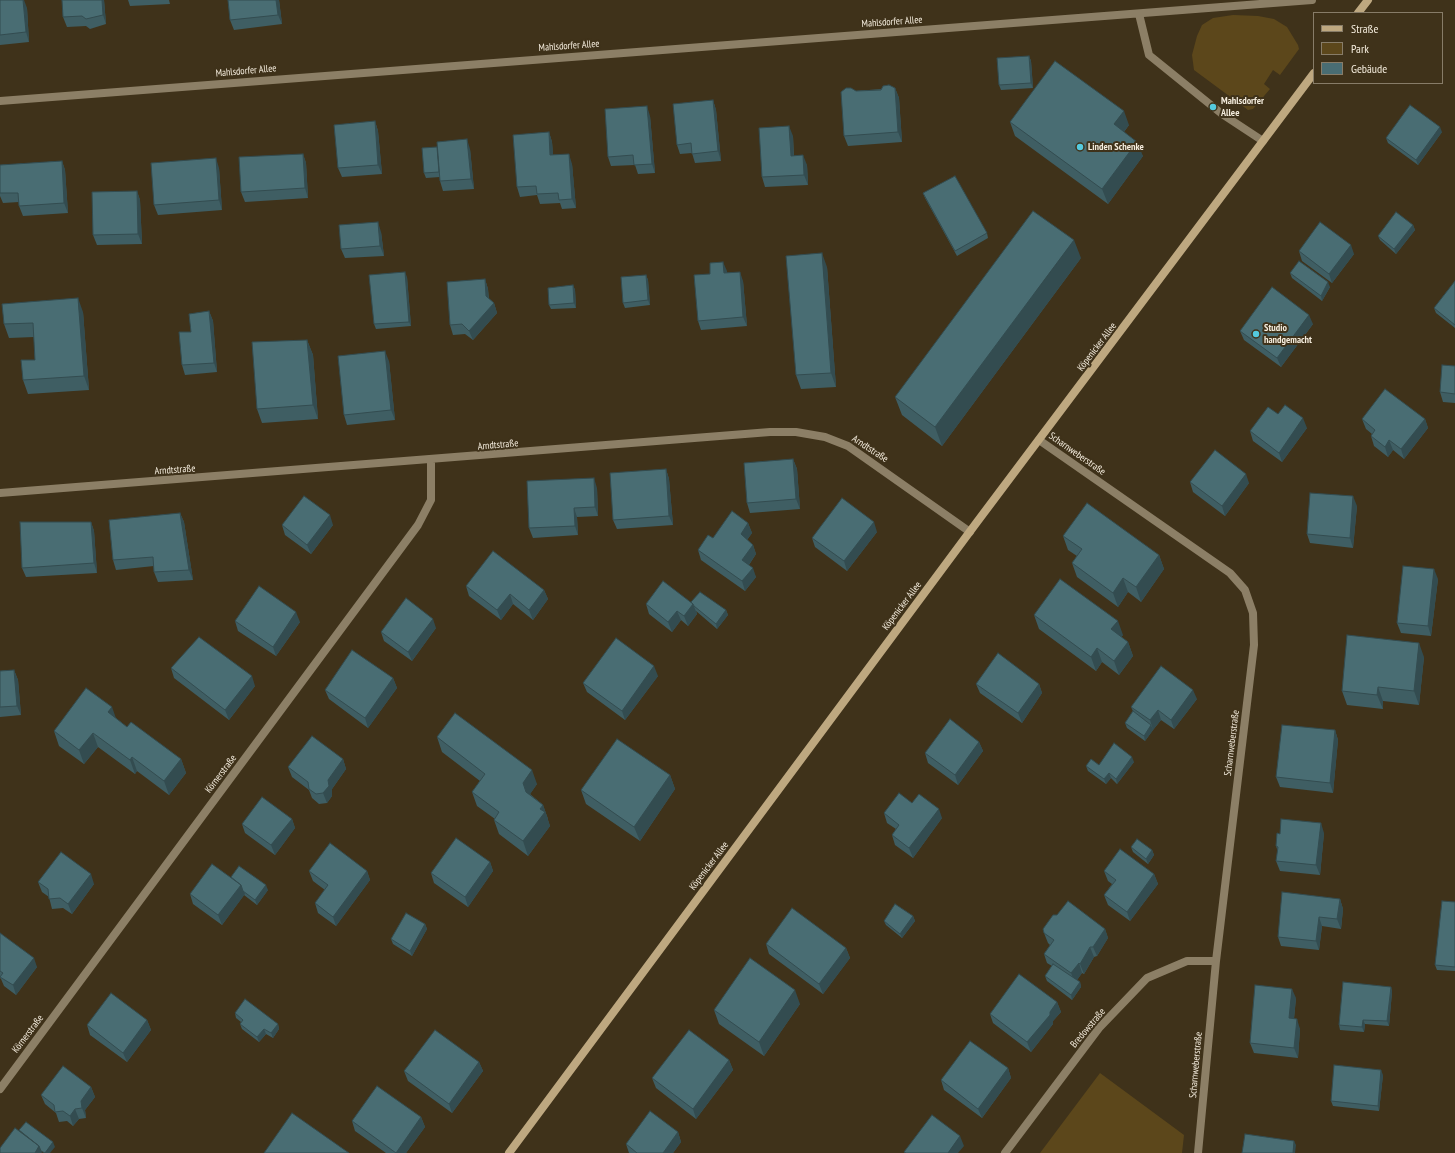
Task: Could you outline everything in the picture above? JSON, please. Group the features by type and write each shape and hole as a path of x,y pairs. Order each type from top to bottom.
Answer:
{"street":[{"name":"Mahlsdorfer Allee","path":"0,101 1312,0"},
{"path":"1359,12 1368,0"},
{"path":"1139,14 1149,55 1222,114 1263,142"},
{"name":"Köpenicker Allee","path":"509,1153 970,532 1313,74"},
{"name":"Arndtstraße","path":"0,493 762,433 796,432 825,437 848,446 970,532"},
{"name":"Scharnweberstraße","path":"1039,440 1230,573 1245,590 1253,613 1254,645 1216,961 1198,1153"},
{"name":"Körnerstraße","path":"0,1089 418,525 431,500 431,460"},
{"name":"Bredowstraße","path":"1005,1153 1099,1028 1147,978 1187,961 1216,961"}],"green space":[{"path":"1233,15 1258,16 1274,19 1287,27 1299,49 1280,75 1273,70 1264,84 1270,89 1253,109 1248,110 1194,70 1192,55 1197,36 1202,25 1213,18"},
{"path":"1100,1073 1184,1135 1182,1153 1040,1153"}],"building":[{"path":"0,0 23,0 26,32 0,35"},
{"path":"62,0 102,0 103,15 86,19 82,16 63,17"},
{"path":"228,0 276,0 278,15 230,20"},
{"path":"1029,56 1031,83 999,85 997,58"},
{"name":"Linden Schenke","path":"1055,61 1124,111 1114,124 1137,142 1102,189 1010,122"},
{"path":"889,85 895,88 898,132 844,136 841,92 846,88 851,88 856,91 881,90 883,86"},
{"path":"713,100 718,151 692,154 691,143 677,145 673,104"},
{"path":"1410,105 1440,127 1416,160 1386,138"},
{"path":"647,106 652,164 634,165 633,155 608,157 605,109"},
{"path":"375,121 378,165 338,168 334,125"},
{"path":"789,126 791,156 803,155 804,175 762,177 759,128"},
{"path":"549,132 550,155 569,154 572,199 559,200 558,193 537,194 536,186 517,187 513,135"},
{"path":"467,139 471,179 440,181 437,142"},
{"path":"437,147 439,172 424,173 422,148"},
{"path":"303,154 305,188 241,192 239,157"},
{"path":"216,158 219,200 154,205 151,163"},
{"path":"62,161 64,203 19,206 18,193 0,193 0,165"},
{"path":"955,176 987,233 955,251 923,193"},
{"path":"137,191 138,234 93,235 92,192"},
{"path":"1033,211 1074,240 935,427 895,397"},
{"path":"1396,212 1413,225 1394,249 1378,236"},
{"path":"378,222 380,246 341,249 339,225"},
{"path":"1320,222 1351,245 1329,274 1299,251"},
{"path":"822,253 831,373 796,375 786,256"},
{"path":"1299,261 1328,282 1321,296 1290,273"},
{"path":"723,262 724,273 740,272 743,317 698,321 694,275 710,274 710,263"},
{"path":"405,272 409,322 374,324 369,275"},
{"path":"646,275 648,300 623,303 621,277"},
{"path":"485,279 486,296 494,303 469,331 462,324 450,325 447,282"},
{"path":"1455,281 1455,325 1434,308"},
{"path":"573,285 574,303 549,305 548,288"},
{"path":"1272,287 1309,315 1277,358 1240,331"},
{"path":"78,298 84,376 23,380 21,360 35,360 33,323 4,324 2,304"},
{"path":"209,311 214,363 182,365 179,332 191,332 189,314"},
{"path":"307,340 313,405 257,409 252,342"},
{"path":"385,351 391,410 344,415 338,356"},
{"path":"1442,365 1455,366 1455,394 1440,392"},
{"path":"1385,389 1425,419 1401,449 1389,440 1385,447 1371,436 1375,430 1362,419"},
{"path":"1285,405 1303,418 1279,453 1250,431 1268,407 1278,414"},
{"path":"1215,450 1246,474 1222,506 1190,482"},
{"path":"793,459 796,499 747,503 744,463"},
{"path":"666,469 669,516 613,520 610,473"},
{"path":"594,478 595,507 574,508 575,526 529,528 527,481"},
{"path":"1310,493 1353,496 1350,538 1307,534"},
{"path":"304,496 330,515 307,545 282,525"},
{"path":"842,498 874,522 844,561 812,538"},
{"path":"1087,503 1159,555 1136,587 1123,578 1113,593 1072,563 1082,549 1063,536"},
{"path":"732,511 748,523 741,534 753,545 742,560 753,568 742,581 698,550 708,535 713,538"},
{"path":"180,513 189,570 154,572 153,557 113,560 109,520"},
{"path":"20,522 91,522 94,563 22,568"},
{"path":"493,551 544,590 529,610 510,594 497,610 466,586"},
{"path":"1403,566 1434,569 1428,626 1397,623"},
{"path":"1060,579 1118,621 1111,629 1128,642 1114,661 1097,648 1091,657 1034,615"},
{"path":"663,581 693,604 684,616 677,611 668,622 646,604"},
{"path":"259,586 296,612 273,647 235,621"},
{"path":"700,592 726,610 716,624 691,602"},
{"path":"406,598 433,619 408,652 381,632"},
{"path":"1347,635 1419,643 1414,691 1378,687 1377,695 1342,691"},
{"path":"199,637 252,676 225,710 171,668"},
{"path":"616,638 654,666 622,711 583,683"},
{"path":"352,650 393,678 365,718 325,690"},
{"path":"998,653 1039,684 1018,713 976,684"},
{"path":"1161,666 1193,690 1171,720 1158,710 1150,720 1131,707"},
{"path":"14,670 17,706 0,707 0,671"},
{"path":"86,688 112,707 108,712 127,727 131,722 181,759 164,781 132,757 130,760 93,733 79,750 54,731"},
{"path":"1133,711 1151,725 1144,736 1125,723"},
{"path":"455,713 532,770 523,783 526,792 543,805 540,809 545,812 523,841 494,820 499,812 472,792 485,774 437,737"},
{"path":"950,719 979,742 955,775 925,753"},
{"path":"1282,725 1335,730 1330,783 1276,777"},
{"path":"312,736 343,759 328,780 329,786 323,793 316,794 309,789 308,782 288,767"},
{"path":"617,739 670,775 634,827 581,790"},
{"path":"1114,743 1132,757 1116,779 1109,773 1104,779 1086,766 1091,759 1099,765"},
{"path":"899,793 912,803 919,794 939,809 909,848 892,835 899,825 884,813"},
{"path":"262,797 292,819 271,845 242,824"},
{"path":"1281,819 1321,823 1316,865 1276,861 1278,847 1276,846 1277,833 1280,834"},
{"path":"456,838 490,862 465,897 431,873"},
{"path":"1137,839 1152,850 1146,859 1131,847"},
{"path":"330,843 367,871 333,917 315,903 328,885 309,871"},
{"path":"1120,849 1154,874 1127,912 1104,895 1116,880 1104,871"},
{"path":"61,852 91,874 68,904 60,898 49,899 48,889 38,882"},
{"path":"212,864 241,885 218,915 190,894"},
{"path":"239,866 266,885 255,900 243,891 241,885 231,877"},
{"path":"1282,892 1340,899 1337,919 1319,917 1316,941 1278,937"},
{"path":"1068,901 1105,929 1093,947 1090,947 1080,964 1079,963 1071,973 1044,954 1054,940 1044,933 1043,929 1053,915 1057,915"},
{"path":"1442,901 1455,902 1455,967 1435,965"},
{"path":"895,904 913,916 900,934 884,921"},
{"path":"792,908 846,948 819,984 766,944"},
{"path":"406,913 425,924 410,951 391,939"},
{"path":"0,933 34,958 13,985 0,977 3,973 0,971"},
{"path":"750,958 795,990 759,1042 714,1010"},
{"path":"1053,964 1080,982 1071,995 1045,976"},
{"path":"1019,974 1057,1002 1050,1012 1050,1015 1027,1042 990,1014"},
{"path":"1343,982 1391,987 1387,1021 1363,1020 1362,1027 1339,1025"},
{"path":"1255,985 1292,989 1289,1018 1297,1019 1294,1048 1250,1043"},
{"path":"111,993 147,1020 123,1053 87,1025"},
{"path":"245,999 278,1024 271,1033 264,1029 257,1037 240,1024 243,1020 235,1013"},
{"path":"435,1030 479,1062 449,1104 404,1071"},
{"path":"689,1030 729,1060 693,1109 652,1078"},
{"path":"970,1041 1008,1068 978,1109 941,1080"},
{"path":"1334,1065 1381,1070 1378,1106 1331,1101"},
{"path":"63,1066 91,1087 81,1101 82,1108 75,1109 70,1116 63,1111 55,1112 54,1105 41,1095"},
{"path":"377,1086 421,1117 396,1153 352,1121"},
{"path":"650,1111 678,1132 663,1153 637,1153 626,1144"},
{"path":"292,1113 349,1153 264,1153"},
{"path":"932,1115 960,1136 948,1153 904,1152"},
{"path":"26,1122 53,1142 45,1153 41,1151 39,1146 19,1130"},
{"path":"15,1128 39,1146 35,1153 0,1153 0,1148"},
{"path":"1245,1134 1294,1141 1293,1153 1242,1153"}],"place":[{"name":"Mahlsdorfer Allee","path":"1213,107"},
{"name":"Linden Schenke","path":"1080,147"},
{"name":"Studio handgemacht","path":"1256,334"}]}
